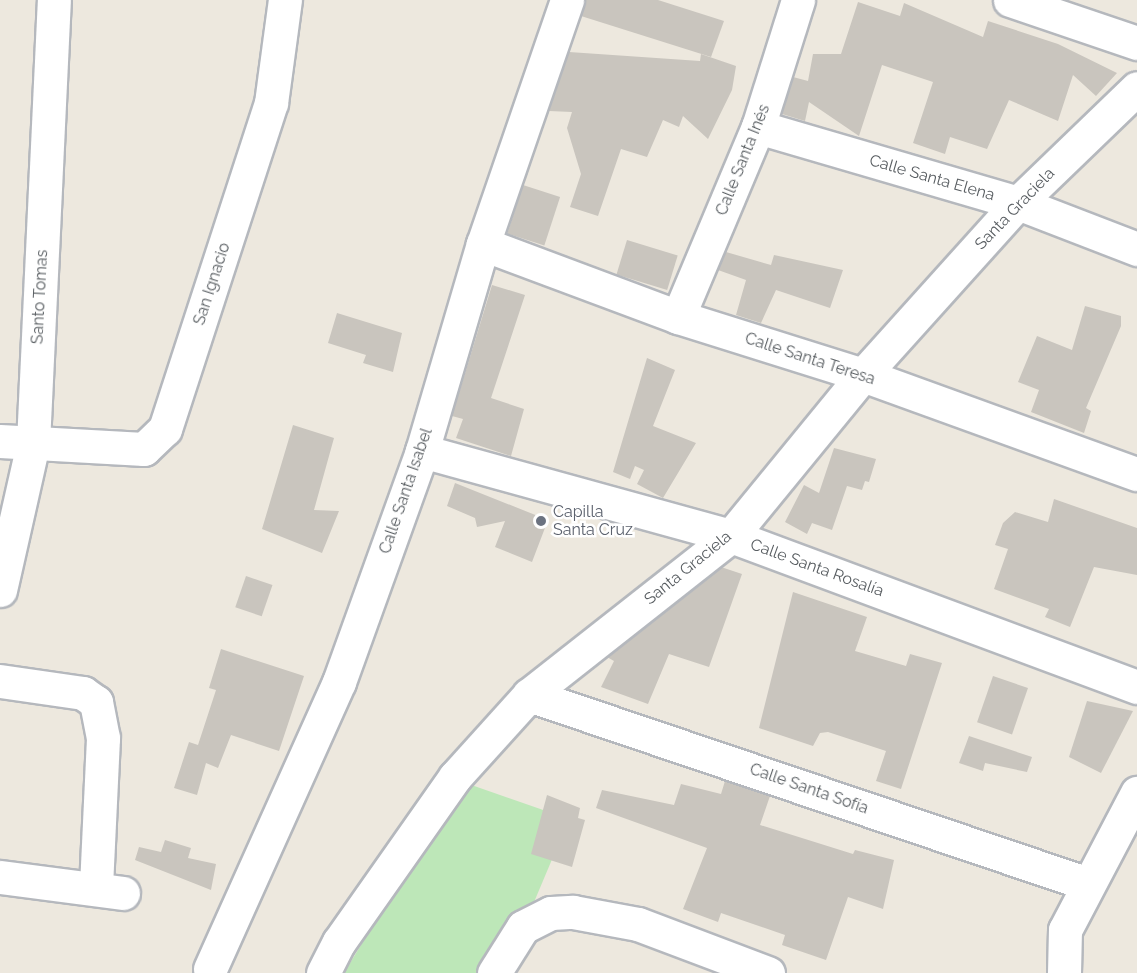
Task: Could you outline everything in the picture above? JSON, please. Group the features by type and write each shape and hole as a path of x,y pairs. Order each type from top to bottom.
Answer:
{"street":[{"name":"Santo Tomas","path":"0,590 33,443 54,0"},
{"name":"San Ignacio","path":"0,441 144,449 165,429 271,103 285,0"},
{"name":"Calle Santa Isabel","path":"210,969 339,682 422,451 483,244 567,0"},
{"name":"Calle Santa Inés","path":"678,317 758,127 798,0"},
{"path":"1010,0 1137,43"},
{"name":"Santa Graciela","path":"323,973 339,942 455,777 529,694 731,536 862,375 1018,203 1137,88"},
{"name":"Calle Santa Elena","path":"758,127 1018,203 1137,249"},
{"name":"Calle Santa Teresa","path":"483,244 678,317 862,375 1137,474"},
{"name":"Calle Santa Rosalía","path":"422,451 731,536 1137,687"},
{"path":"0,681 83,693 96,702 103,738 110,890 0,878"},
{"name":"Calle Santa Sofía","path":"529,694 1088,884"},
{"path":"1064,973 1065,930 1137,793"},
{"path":"494,973 523,927 551,913 573,912 638,924 768,973"}],"green space":[{"path":"460,781 569,819 529,914 486,973 344,973"}],"building":[{"path":"585,0 658,0 724,21 711,57 581,16"},
{"path":"858,2 900,16 904,3 983,37 988,21 1058,44 1117,73 1096,96 1073,75 1058,121 1009,100 987,149 950,137 945,154 913,143 933,82 882,65 859,136 809,102 805,121 782,114 793,77 808,81 813,54 841,54"},
{"path":"569,52 700,61 701,54 736,66 732,90 708,139 683,116 679,127 663,120 647,157 621,149 598,216 570,207 581,174 567,128 572,112 549,111"},
{"path":"523,185 560,197 544,246 507,234"},
{"path":"627,240 678,255 667,290 616,274"},
{"path":"726,252 771,265 774,255 843,270 830,308 776,290 761,323 736,315 746,280 718,270"},
{"path":"492,285 525,295 491,398 524,409 511,456 456,438 463,419 452,416"},
{"path":"1085,306 1121,316 1121,326 1086,408 1091,411 1084,433 1031,412 1039,390 1018,382 1037,336 1072,350"},
{"path":"337,313 402,333 393,372 363,363 366,355 328,343"},
{"path":"647,358 675,370 653,426 696,443 663,498 637,484 644,470 635,466 630,479 613,472"},
{"path":"293,425 334,438 314,510 339,511 322,553 262,529"},
{"path":"834,448 876,459 869,482 865,481 862,490 847,486 832,530 812,523 807,534 785,522 804,485 819,493"},
{"path":"455,483 548,520 532,562 495,547 505,521 477,527 475,518 447,506"},
{"path":"1054,499 1137,528 1137,575 1094,567 1070,627 1045,617 1049,609 994,589 1008,549 995,545 1003,523 1015,512 1048,522"},
{"path":"721,567 742,574 709,667 669,654 648,704 601,687 614,661 607,657"},
{"path":"246,576 272,585 262,616 235,607"},
{"path":"793,592 867,617 855,651 906,666 910,654 942,663 901,789 876,781 886,751 828,732 820,733 813,746 759,728"},
{"path":"221,649 304,676 279,751 231,735 218,768 206,763 197,795 174,788 189,742 198,745 216,690 209,688"},
{"path":"993,676 1028,688 1012,734 977,722"},
{"path":"1087,701 1133,711 1101,773 1069,757"},
{"path":"969,736 1032,757 1027,772 985,763 983,771 959,763"},
{"path":"725,781 770,796 760,825 853,854 855,850 894,860 883,909 848,897 826,960 782,945 785,935 721,913 718,922 683,909 707,848 596,808 602,790 674,805 681,784 721,794"},
{"path":"547,795 580,808 578,818 585,820 572,867 531,854"},
{"path":"165,840 191,848 188,858 216,864 211,890 135,860 139,847 161,852"}],"place":[{"name":"Capilla Santa Cruz","path":"541,521"}]}
